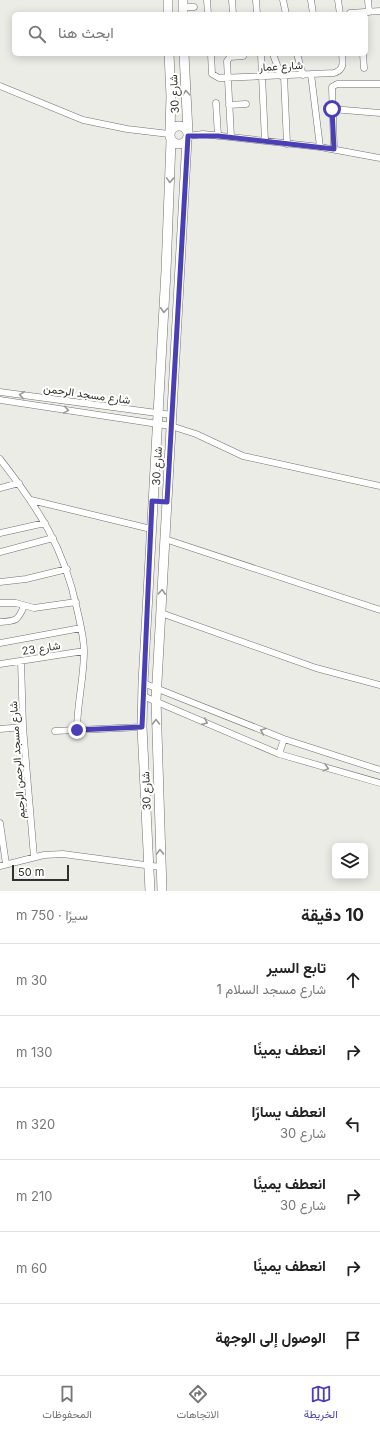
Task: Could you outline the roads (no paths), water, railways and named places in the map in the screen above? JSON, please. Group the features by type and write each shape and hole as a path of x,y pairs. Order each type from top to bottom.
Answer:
{"street":[{"path":"168,0 168,12"},
{"path":"207,0 208,12"},
{"path":"232,0 233,12"},
{"path":"256,0 257,12"},
{"path":"283,0 286,12"},
{"path":"311,0 313,12"},
{"path":"338,0 340,12"},
{"path":"368,0 369,12 380,11"},
{"path":"183,7 194,7"},
{"name":"شارع 30","path":"150,891 142,727 152,501 166,271 171,96 170,56"},
{"name":"شارع 30","path":"162,891 160,867 156,687 188,136 184,56"},
{"name":"شارع عمار","path":"211,56 212,74 219,78 334,73 342,69 342,56"},
{"path":"231,137 228,59 239,56"},
{"path":"261,56 264,76 265,141"},
{"path":"274,56 283,76 287,144"},
{"path":"298,56 303,75"},
{"path":"363,56 364,68"},
{"path":"311,74 320,147"},
{"path":"334,149 332,87 337,84 380,84"},
{"path":"0,86 83,120 113,127 170,135"},
{"path":"216,103 218,136"},
{"path":"229,105 246,104"},
{"path":"332,109 380,113"},
{"path":"170,135 176,126 180,125 183,126 188,136"},
{"path":"170,135 174,143 182,144 188,136"},
{"path":"188,136 231,137 320,147 380,158"},
{"name":"شارع مسجد الرحمن","path":"0,392 172,415"},
{"name":"شارع مسجد الرحمن","path":"0,400 172,426 196,434 243,456 380,486"},
{"path":"0,459 31,500 53,538 67,569 76,602 84,651 77,730"},
{"path":"0,488 19,483"},
{"path":"31,500 151,529"},
{"path":"152,501 167,502"},
{"path":"0,532 45,523"},
{"path":"0,552 53,538"},
{"path":"165,540 380,610"},
{"path":"0,582 26,579 67,569"},
{"path":"0,603 13,603 34,608 76,602"},
{"path":"0,622 16,620 21,615 24,606"},
{"path":"160,613 316,668 380,686"},
{"path":"0,643 81,628"},
{"name":"شارع 23","path":"0,664 84,651"},
{"name":"شارع مسجد الرحمن الرحيم","path":"21,661 23,727 34,857"},
{"path":"144,684 156,687 284,739 380,770"},
{"path":"143,696 156,700 279,754 380,783"},
{"path":"0,729 23,727"},
{"path":"55,731 142,727"},
{"path":"279,754 284,739"},
{"path":"0,823 3,865 34,857 63,854 160,867"}]}
